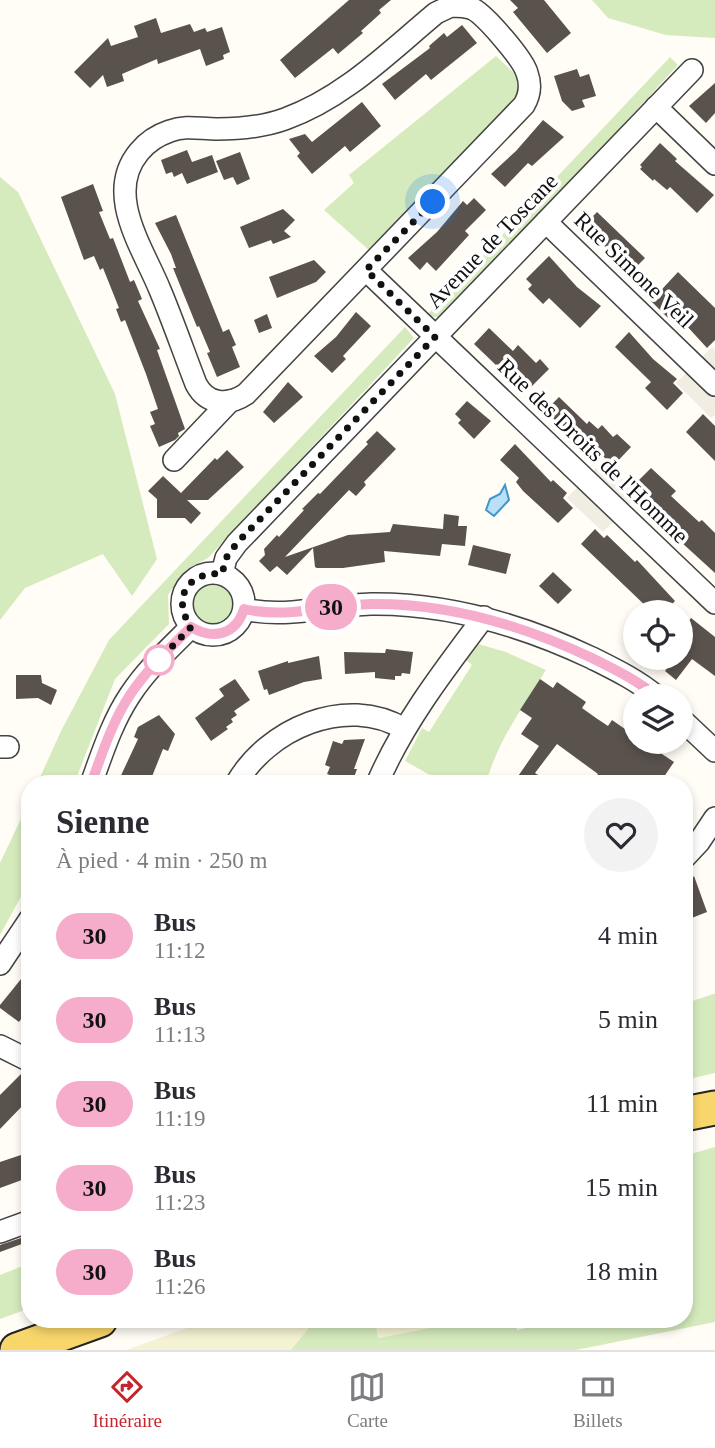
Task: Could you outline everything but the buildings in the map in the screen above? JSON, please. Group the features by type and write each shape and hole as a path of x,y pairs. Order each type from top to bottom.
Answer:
{"main road":[{"path":"17,1350 78,1328"}],"street":[{"path":"174,460 229,401 246,394 528,99 527,70 486,18 474,10 459,6 443,9 352,82 318,105 300,113 253,127 191,127 171,130 151,140 135,156 125,188 129,218 166,303 196,384 210,400 229,401"},
{"name":"Avenue de Toscane","path":"222,574 226,558 237,543 692,71"},
{"path":"656,107 715,164"},
{"name":"Rue Simone Veil","path":"546,222 715,385"},
{"name":"Rue des Droits de l'Homme","path":"366,270 715,603"},
{"path":"222,574 237,584 242,593 244,609 237,624 222,634 211,635 191,627 182,607 183,596 187,586 201,575 222,574"},
{"path":"244,609 279,613 338,606 400,605 484,617 540,635 575,650 639,684"},
{"path":"381,775 404,729 484,617"},
{"path":"94,775 108,737 129,696 145,675 191,627"},
{"path":"242,775 261,751 275,740 309,723 326,718 379,717 404,729"},
{"path":"693,730 715,751"},
{"path":"693,846 715,818"},
{"path":"0,964 21,935"},
{"path":"0,1046 21,1056"},
{"path":"0,1233 21,1225"}],"shaded area":[{"path":"712,347 715,350 715,415 711,418 676,383"},
{"path":"603,461 638,495 603,532 567,498"},
{"path":"188,1328 309,1328 291,1350 126,1350"},
{"path":"376,1328 430,1328 378,1338"}],"green space":[{"path":"592,0 715,0 715,38 666,35 608,18"},
{"path":"496,56 515,74 522,97 371,252 324,210 354,183 349,175"},
{"path":"670,57 678,65 443,319 427,315"},
{"path":"0,177 18,192 115,394 157,559 132,596 103,554 25,588 0,620"},
{"path":"405,327 414,338 208,558 186,570 168,595 169,624 115,679 78,775 41,775 109,640"},
{"path":"214,581 229,588 236,603 229,618 214,625 199,618 192,603 199,588"},
{"path":"478,644 506,652 546,670 504,739 489,775 430,775 405,761 422,728 429,732 472,665 466,660"},
{"path":"21,819 21,896 0,935 0,863"},
{"path":"715,994 715,1073 693,1078 693,1001"},
{"path":"715,1147 715,1322 693,1326 693,1153"},
{"path":"21,1267 21,1311 0,1319 0,1275"},
{"path":"309,1328 376,1328 378,1338 430,1328 685,1328 576,1350 291,1350"}],"water":[{"path":"505,485 509,500 494,516 486,510 490,499 500,494"}],"bus line":[{"name":"30","path":"94,775 108,737 129,696 145,675 191,627 211,635 222,634 237,624 244,609 279,613 385,604 462,612 540,635 575,650 639,684"}],"route":[{"path":"159,660 157,662 191,627 182,607 187,586 201,575 222,574 226,558 237,543 435,337 366,270 433,202"}]}
